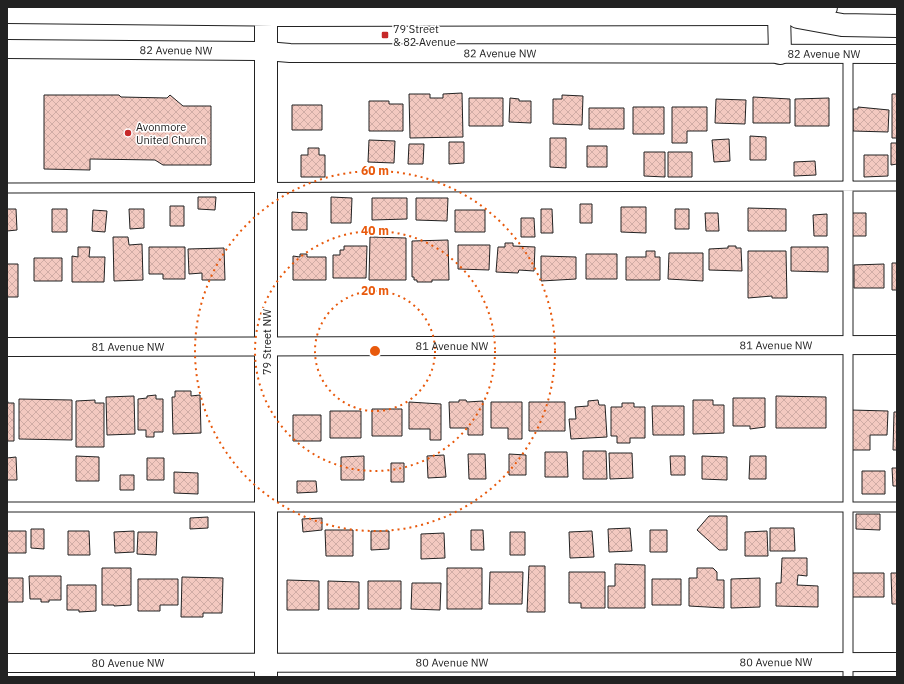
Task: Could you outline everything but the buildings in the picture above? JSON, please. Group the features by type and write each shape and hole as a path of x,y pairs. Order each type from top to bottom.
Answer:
{"main road":[{"path":"7,12 408,11 779,14 826,7"},
{"name":"79 Street NW","path":"266,11 266,670"},
{"path":"779,14 842,25 897,26"},
{"path":"779,14 780,53"}],"street":[{"name":"82 Avenue NW","path":"7,49 266,51 290,53 897,54"},
{"name":"81 Avenue NW","path":"7,347 897,345"},
{"name":"80 Avenue NW","path":"7,663 266,670 848,670 897,662"}],"lane":[{"path":"848,54 848,670"},
{"path":"7,188 897,186"},
{"path":"7,507 897,507"}],"place":[{"name":"79 Street & 82 Avenue","path":"385,35"},
{"name":"Avonmore United Church","path":"128,133"}]}
